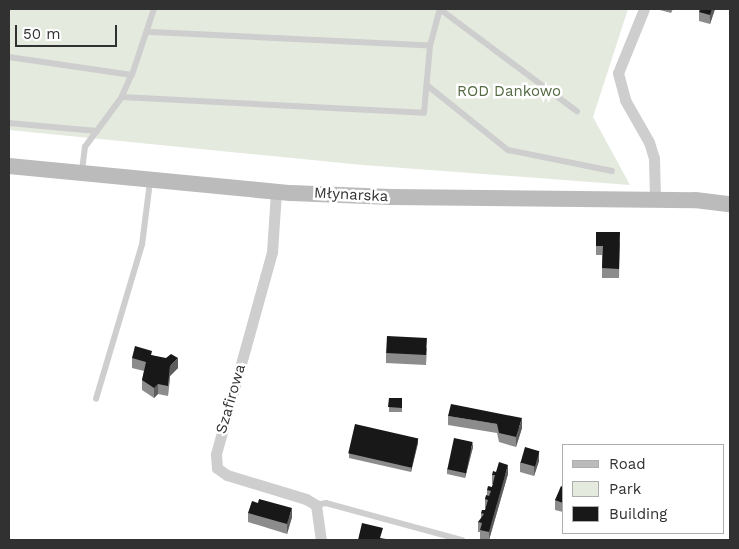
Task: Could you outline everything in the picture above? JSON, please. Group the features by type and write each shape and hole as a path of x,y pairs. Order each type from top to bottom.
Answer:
{"street":[{"path":"644,9 618,73 625,100 649,142 654,158 655,199"},
{"name":"Młynarska","path":"9,166 276,192 391,197 695,200 730,204"},
{"name":"Szafirowa","path":"276,192 272,252 216,454 217,468 227,475 306,498 316,505"},
{"path":"316,505 321,540"}],"lane":[{"path":"82,173 84,147 122,97 132,74 154,9"},
{"path":"122,97 424,113 430,46 440,9 577,112"},
{"path":"147,32 430,46"},
{"path":"9,57 132,74"},
{"path":"427,85 508,150 612,171"},
{"path":"9,123 97,131"},
{"path":"96,399 142,246 150,180"},
{"path":"316,505 326,503 462,540"}],"green space":[{"name":"ROD Dankowo","path":"9,9 628,9 593,117 630,185 363,165 9,130"}],"building":[{"path":"700,9 712,9 710,15 699,12"},
{"path":"596,232 620,232 619,269 602,268 603,246 596,246"},
{"path":"387,336 427,338 426,355 386,353"},
{"path":"135,346 152,351 151,355 166,358 171,354 178,358 170,366 168,386 158,384 154,388 142,380 146,362 132,358"},
{"path":"389,398 402,398 402,408 388,407"},
{"path":"451,404 522,418 516,437 499,433 497,424 448,416"},
{"path":"355,424 418,439 412,468 348,453"},
{"path":"454,438 473,442 466,473 447,469"},
{"path":"525,447 539,451 535,467 521,462"},
{"path":"499,462 508,465 489,532 480,530 482,523 478,522 484,514 481,513 482,510 485,510 488,500 485,499 486,495 489,496 491,491 487,490 488,486 492,487 495,475 492,475 493,471 496,472"},
{"path":"561,486 562,503 555,500"},
{"path":"259,499 292,508 287,524 248,513 252,501 258,503"},
{"path":"362,523 383,528 380,538 392,540 358,540"}]}
